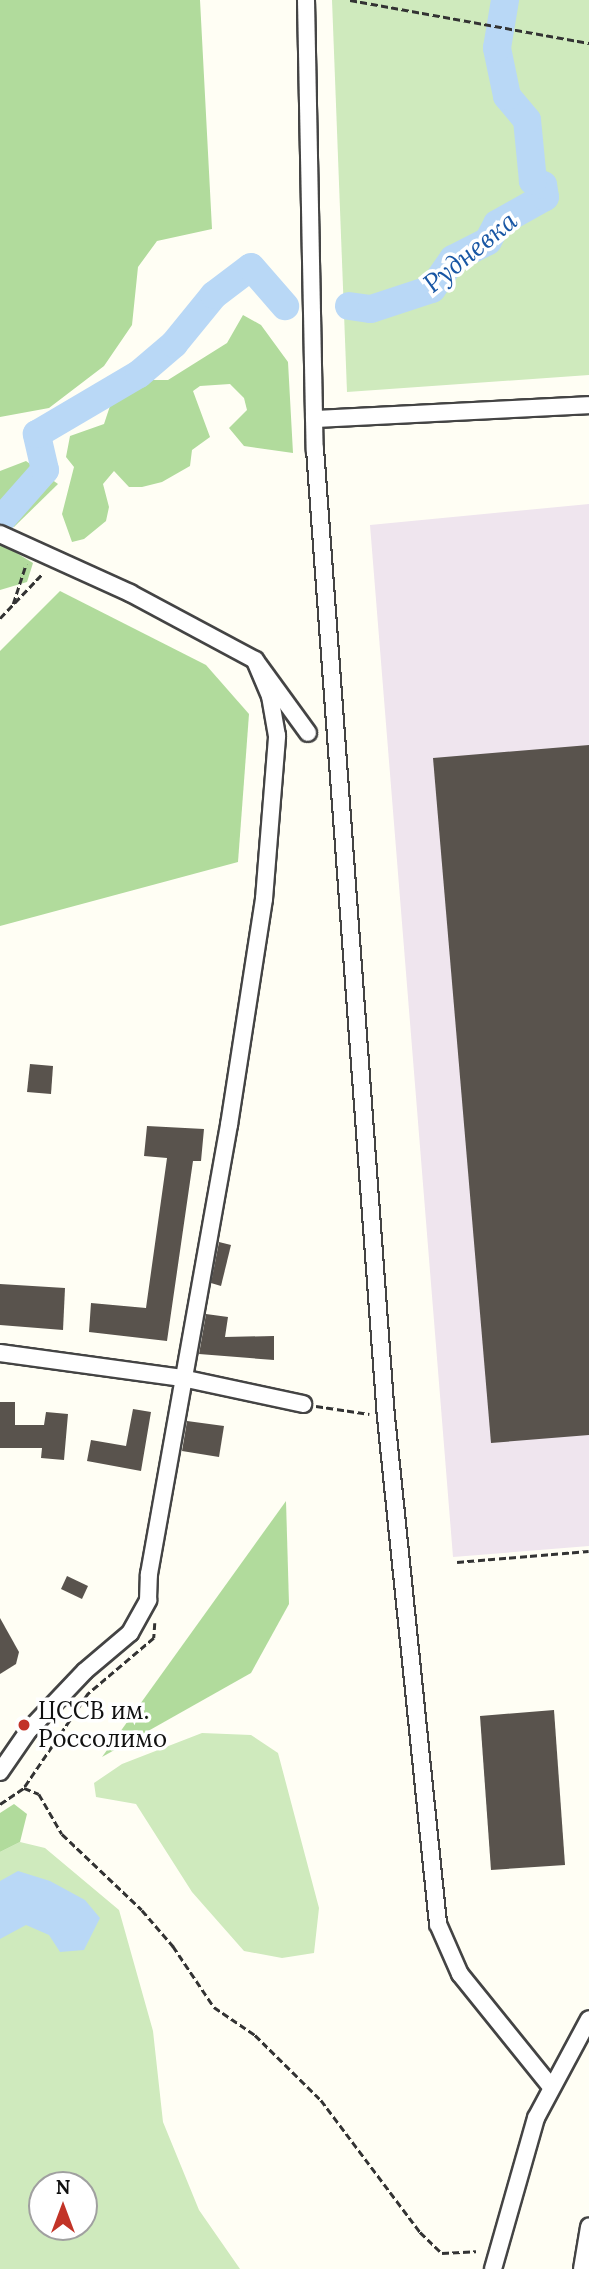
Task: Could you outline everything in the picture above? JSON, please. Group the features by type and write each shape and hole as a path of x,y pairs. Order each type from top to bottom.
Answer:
{"street":[{"path":"306,0 314,419 386,1417 438,1924 460,1974 552,2088"},
{"path":"314,419 589,405"},
{"path":"7,538 54,562 130,593 255,660 308,733"},
{"path":"0,1772 29,1730 85,1671 130,1633 148,1600 182,1378 229,1125 274,806 277,736 270,696 255,660"},
{"path":"0,1353 182,1378 303,1404"},
{"path":"493,2269 526,2148 552,2088 589,2019"},
{"path":"582,2269 589,2227"}],"path":[{"path":"350,0 589,43"},
{"path":"13,605 31,551"},
{"path":"0,618 54,562"},
{"path":"303,1404 372,1415"},
{"path":"457,1562 589,1551"},
{"path":"0,1804 24,1788 88,1694 157,1634 148,1600"},
{"path":"24,1788 39,1794 62,1834 142,1910 173,1946 214,2007 255,2035 321,2100 420,2232 442,2253 475,2251"}],"shaded area":[{"path":"589,504 589,1546 453,1557 370,525"}],"green space":[{"path":"0,0 200,0 212,229 157,241 138,267 132,325 104,366 49,408 0,417"},
{"path":"332,0 589,0 589,375 347,392"},
{"path":"243,315 261,325 288,362 293,453 244,446 229,428 247,410 244,398 230,384 200,386 193,391 210,437 192,450 190,466 162,482 142,487 129,487 114,471 103,484 109,507 106,521 84,539 72,542 62,514 74,467 66,457 70,436 104,424 111,403 151,380 168,380 227,343"},
{"path":"26,461 58,484 14,527 0,519 0,471"},
{"path":"0,543 33,563 27,582 0,590"},
{"path":"60,591 206,665 249,714 238,862 0,926 0,651"},
{"path":"286,1501 289,1604 251,1673 102,1757"},
{"path":"202,1733 251,1735 278,1753 319,1908 314,1953 282,1958 244,1951 192,1892 136,1804 96,1797 94,1783 122,1764"},
{"path":"14,1804 27,1814 20,1842 0,1852 0,1813"},
{"path":"20,1842 45,1848 119,1910 153,2031 163,2122 199,2210 240,2269 0,2269 0,1852"}],"water":[{"path":"18,1871 50,1881 85,1900 100,1918 84,1950 60,1952 49,1935 26,1925 0,1939 0,1881"}],"building":[{"path":"589,745 589,1435 491,1443 433,758"},
{"path":"30,1064 53,1066 51,1094 27,1092"},
{"path":"147,1126 204,1129 201,1161 193,1161 167,1341 89,1332 91,1303 146,1308 167,1158 144,1156"},
{"path":"219,1242 231,1245 221,1286 211,1283"},
{"path":"0,1284 65,1288 63,1330 0,1325"},
{"path":"206,1314 228,1317 225,1337 274,1336 274,1360 199,1354"},
{"path":"0,1402 15,1402 15,1425 44,1425 46,1412 68,1414 64,1460 41,1458 42,1448 0,1448"},
{"path":"133,1409 151,1412 141,1471 87,1461 91,1440 126,1446"},
{"path":"187,1421 224,1426 219,1457 182,1451"},
{"path":"67,1576 88,1586 82,1599 61,1589"},
{"path":"0,1618 19,1652 16,1664 0,1674"},
{"path":"554,1710 565,1865 491,1870 480,1716"}],"waterway":[{"name":"Рудневка","path":"349,306 371,309 432,289 453,259 488,241 497,224 545,197 543,185 533,181 527,120 507,96 497,48 505,0"},
{"name":"Рудневка","path":"0,521 45,470 37,434 139,374 174,344 214,295 251,267 285,306"}],"place":[{"name":"ЦССВ им. Россолимо","path":"24,1725"}]}
